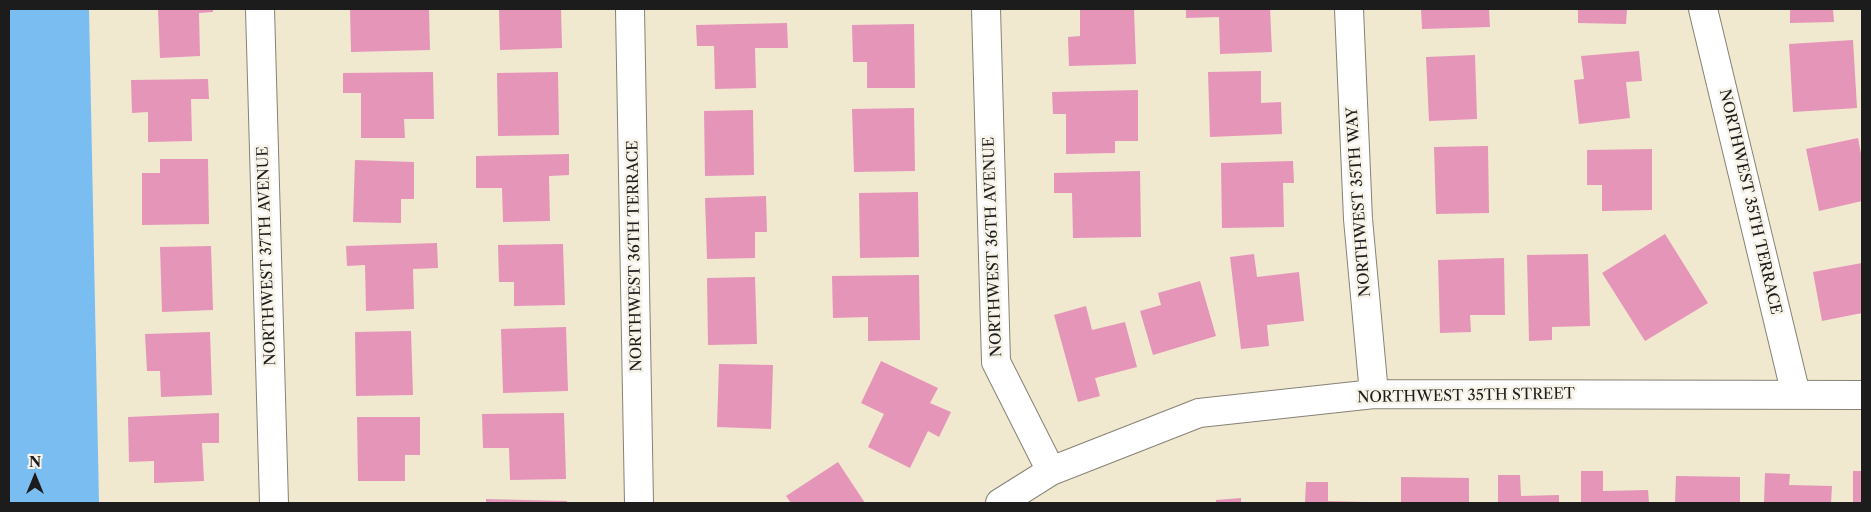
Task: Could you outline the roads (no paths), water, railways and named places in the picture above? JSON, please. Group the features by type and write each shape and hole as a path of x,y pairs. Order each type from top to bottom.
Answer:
{"street":[{"name":"NORTHWEST 37TH AVENUE","path":"260,9 274,503"},
{"name":"NORTHWEST 36TH TERRACE","path":"630,9 639,503"},
{"name":"NORTHWEST 36TH AVENUE","path":"986,9 996,362 1051,472"},
{"name":"NORTHWEST 35TH WAY","path":"1349,9 1358,219 1374,394"},
{"name":"NORTHWEST 35TH TERRACE","path":"1703,9 1796,395"},
{"name":"NORTHWEST 35TH STREET","path":"1000,503 1051,472 1199,413 1374,394 1862,395"}],"water":[{"path":"9,9 89,9 99,503 9,503"}]}
